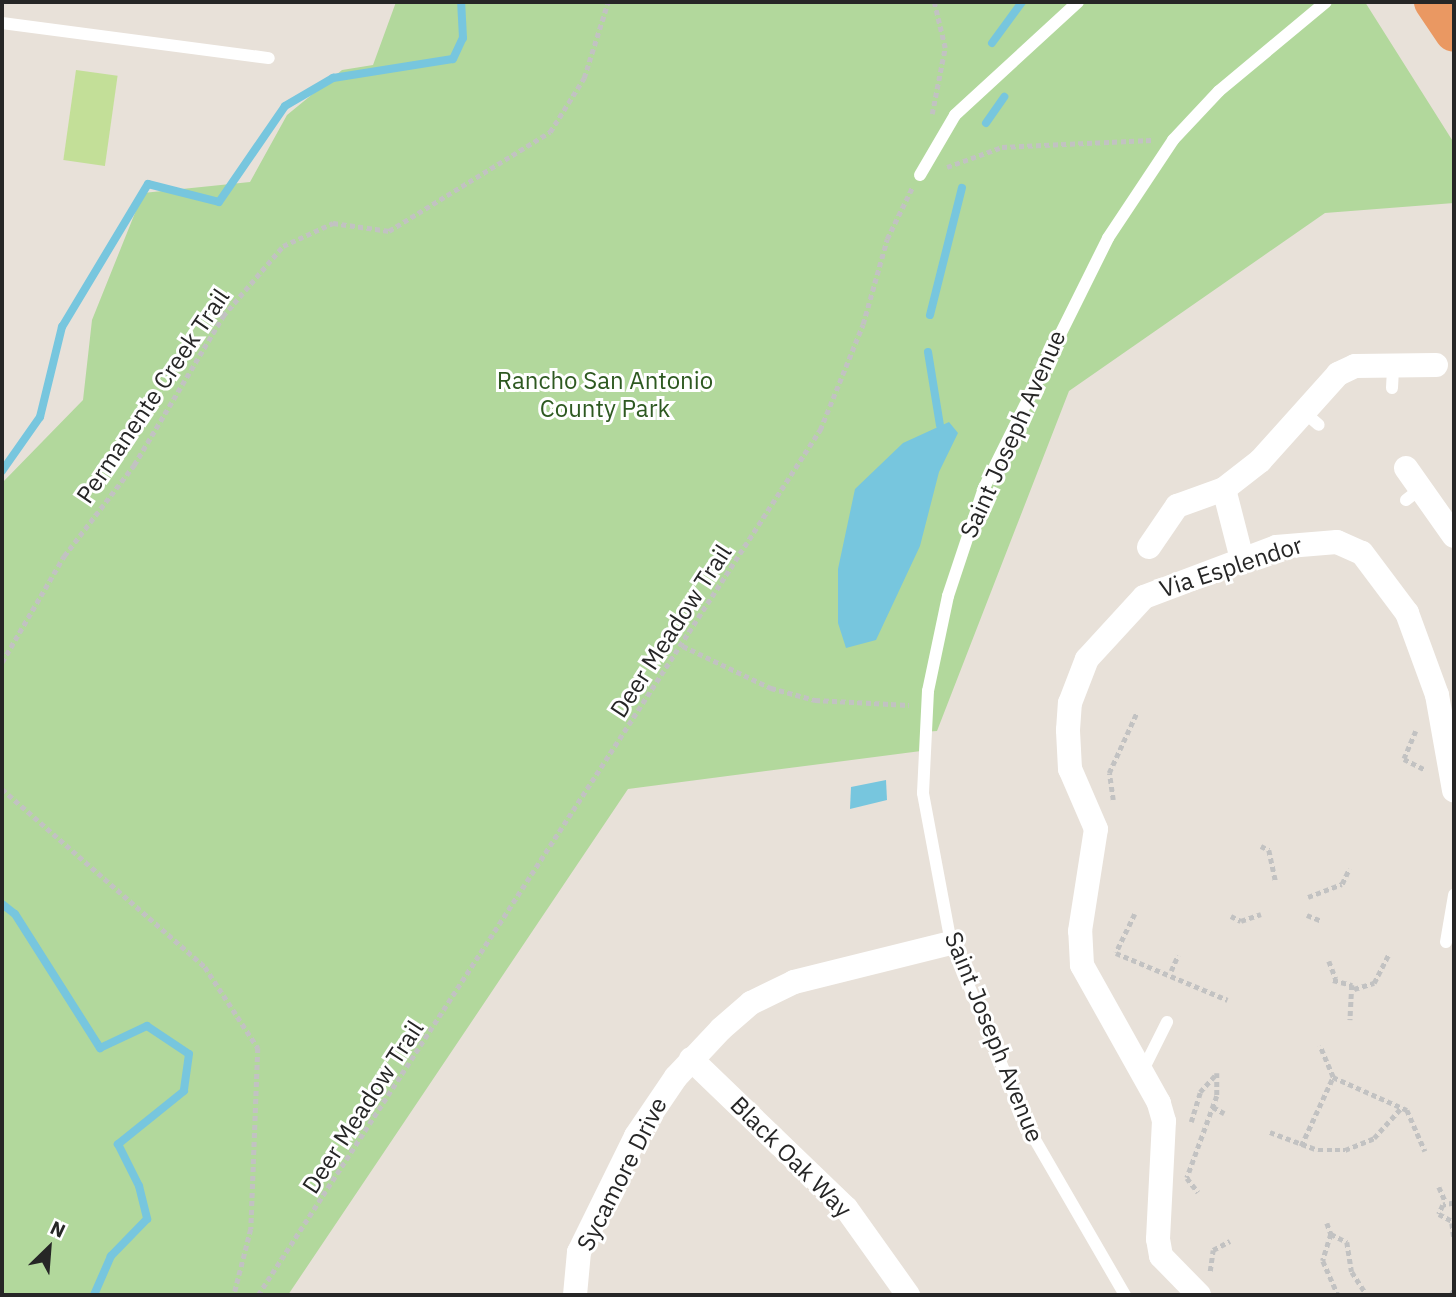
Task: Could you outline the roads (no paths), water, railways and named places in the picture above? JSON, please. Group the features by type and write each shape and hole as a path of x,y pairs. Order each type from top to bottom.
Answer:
{"highway":[{"path":"1433,2 1454,33"}],"street":[{"path":"1149,547 1177,506 1224,489 1312,419 1338,374 1354,366 1392,377 1436,365"},
{"path":"1411,486 1454,536"},
{"path":"1224,489 1242,559"},
{"name":"Via Esplendor","path":"1202,1286 1161,1256 1164,1121 1082,965 1080,931 1096,829 1070,769 1070,703 1087,659 1120,616 1144,597 1242,559 1312,540 1337,542 1362,553 1407,613 1446,690 1454,790"},
{"name":"Sycamore Drive","path":"575,1295 579,1252 592,1222 636,1136 691,1059 773,990 951,943"},
{"name":"Black Oak Way","path":"691,1059 846,1208 908,1295"}],"lane":[{"path":"920,175 955,116 1078,2"},
{"name":"Saint Joseph Avenue","path":"1125,1295 1028,1128 951,943 923,793 926,705 958,562 998,455 1108,238 1174,140 1219,91 1326,2"},
{"path":"2,23 269,58"},
{"path":"1446,942 1454,895"},
{"path":"1140,1075 1167,1023"}],"water":[{"path":"949,422 958,433 939,472 920,546 876,640 846,648 838,623 838,569 855,489 903,443"},
{"path":"886,780 887,800 850,809 851,787"}],"waterway":[{"path":"2,471 40,417 62,327 148,184 219,202 285,106 333,78 453,59 463,38 461,2"},
{"path":"992,43 1022,2"},
{"path":"986,123 1004,97"},
{"path":"930,315 962,188"},
{"path":"928,352 940,425"},
{"path":"2,904 15,914 100,1048 147,1026 189,1054 184,1091 118,1144 139,1186 147,1219 111,1256 94,1295"}],"park label":[{"name":"Rancho San Antonio County Park","path":"605,395"}]}
